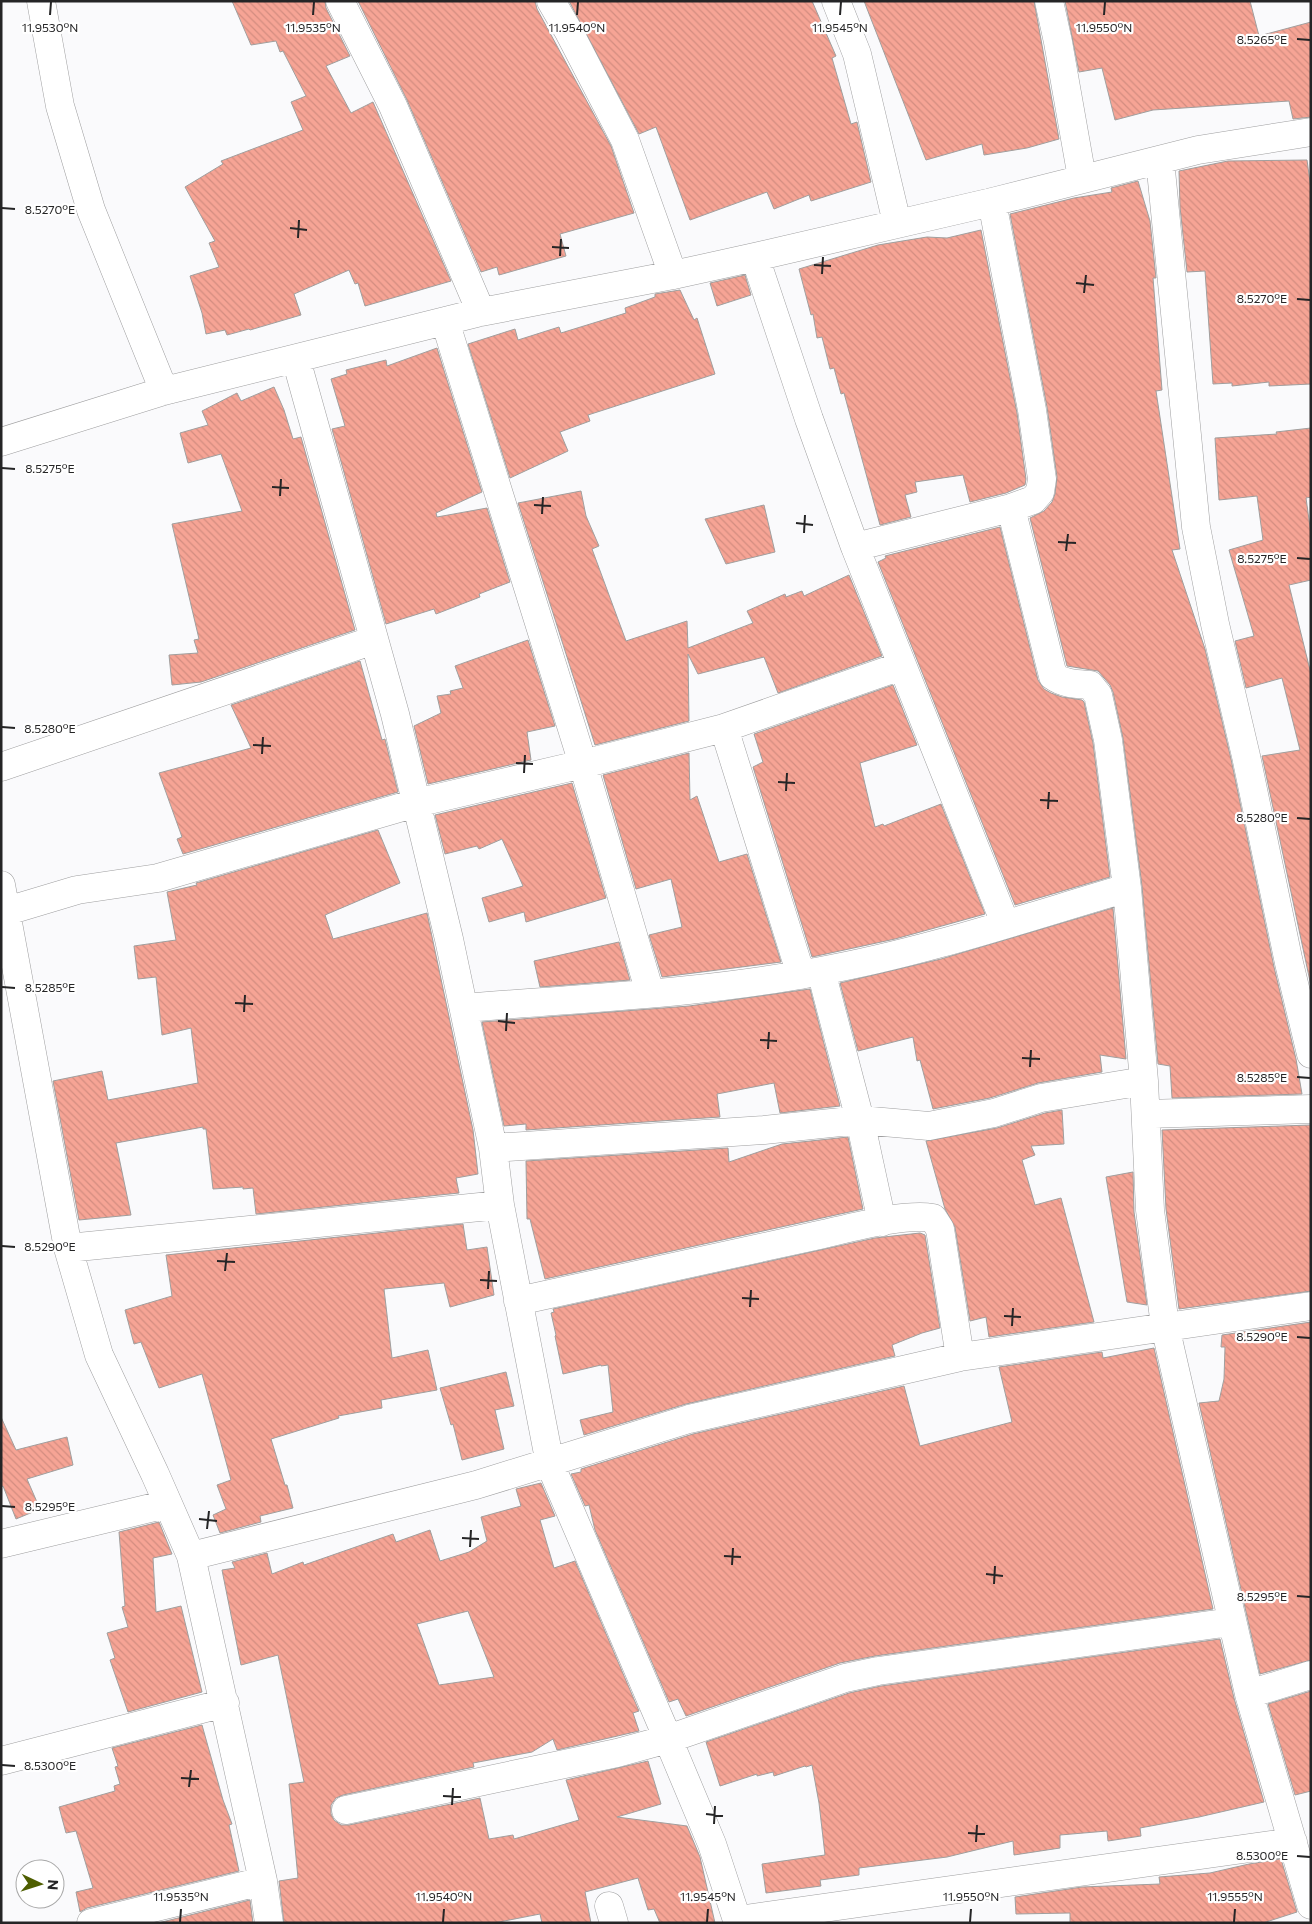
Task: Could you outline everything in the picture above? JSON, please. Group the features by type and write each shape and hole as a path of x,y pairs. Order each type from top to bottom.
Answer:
{"street":[{"path":"41,1 60,106 92,210 164,391"},
{"path":"340,1 393,106 481,312"},
{"path":"551,1 625,140 674,275"},
{"path":"836,1 856,54 897,223"},
{"path":"1049,1 1082,178"},
{"path":"1,442 164,391 481,312 674,275 755,257 992,202 1198,150 1311,132"},
{"path":"1160,160 1196,527 1215,624 1246,756 1289,963 1311,1054"},
{"path":"855,547 1011,508 1033,500 1040,492 1042,479 1032,410 992,202"},
{"path":"755,257 809,419 855,547 1005,924"},
{"path":"445,321 584,764 650,993"},
{"path":"296,359 395,714 464,1008 493,1148 500,1205 550,1464 712,1844 738,1922 1293,1842"},
{"path":"1011,508 1053,676 1060,681 1071,684 1090,685 1098,695 1108,740 1127,888 1144,1081 1150,1210 1166,1326 1231,1622 1249,1694 1311,1905"},
{"path":"1,767 374,640"},
{"path":"7,911 77,890 158,878 416,804 724,728 901,666"},
{"path":"724,728 811,973 860,1120 882,1222"},
{"path":"1,885 68,1248 99,1355 191,1556 263,1881 269,1923"},
{"path":"464,1008 711,988 811,973 933,946 1127,888"},
{"path":"493,1148 755,1131 860,1120 929,1126 994,1113 1041,1098 1144,1081"},
{"path":"1146,1114 1311,1109"},
{"path":"68,1248 500,1205"},
{"path":"518,1302 882,1222 920,1216 933,1218 940,1229 960,1357"},
{"path":"191,1556 476,1485 550,1464 689,1419 960,1357 1311,1306"},
{"path":"1,1544 167,1504"},
{"path":"346,1810 607,1755 668,1739 845,1678 878,1671 1231,1622"},
{"path":"1249,1694 1311,1675"},
{"path":"1,1761 225,1703"},
{"path":"91,1923 263,1881"}],"building":[{"path":"232,1 325,1 326,8 350,56 326,66 351,113 373,102 451,281 365,306 358,283 355,284 349,270 294,294 301,315 227,335 225,330 206,334 202,313 190,276 219,267 209,243 215,241 185,187 223,164 221,161 303,130 291,102 306,96 283,51 280,52 276,41 251,45"},
{"path":"358,1 535,1 537,9 611,146 634,213 560,234 566,256 499,275 497,267 481,272 407,100"},
{"path":"569,1 812,1 836,56 832,58 851,124 857,122 871,182 811,201 809,195 774,209 767,192 690,220 656,127 639,134"},
{"path":"864,1 1034,1 1059,139 1027,148 984,155 982,144 926,160"},
{"path":"1065,1 1250,1 1259,36 1311,22 1311,117 1293,119 1289,101 1153,110 1115,120 1102,68 1079,72"},
{"path":"1307,160 1311,189 1311,384 1269,386 1269,382 1232,386 1232,383 1213,384 1205,271 1187,272 1180,207 1179,171 1228,161"},
{"path":"1138,181 1150,221 1156,278 1153,278 1162,390 1156,391 1180,549 1172,550 1205,649 1231,759 1302,1094 1172,1098 1170,1066 1158,1064 1142,886 1123,738 1113,692 1110,685 1098,671 1067,666 1030,518 1044,511 1052,502 1057,477 1047,407 1010,214 1074,198 1112,192 1111,188"},
{"path":"981,230 1017,413 1026,479 1025,485 1006,493 970,502 963,475 915,482 917,492 905,495 911,517 880,525 844,393 841,394 834,368 830,369 822,337 817,338 813,314 811,315 799,269 878,245 927,237 947,238"},
{"path":"745,275 751,295 717,306 710,283"},
{"path":"680,290 694,320 697,318 715,374 588,415 590,421 560,432 568,451 510,478 468,344 515,329 518,340 559,327 561,333 626,313 625,308 655,297 655,294"},
{"path":"437,348 482,492 436,513 437,517 487,508 510,582 479,594 480,597 436,614 434,609 386,624 332,429 345,426 331,379 347,374 346,370 386,360 387,366"},
{"path":"274,387 293,439 301,437 355,630 201,682 172,685 169,655 198,653 194,640 199,639 172,524 242,511 221,454 188,463 180,433 208,425 202,411 237,393 241,401"},
{"path":"1311,428 1311,497 1306,498 1311,534 1311,580 1289,585 1311,674 1311,986 1262,756 1300,750 1282,678 1246,688 1235,641 1254,636 1229,550 1263,540 1257,496 1219,500 1215,438 1277,434 1276,432"},
{"path":"581,491 586,516 599,546 592,549 626,641 687,621 688,648 753,623 747,611 785,594 786,597 802,591 804,596 849,575 882,656 778,693 764,657 698,674 688,654 689,721 595,745 518,503"},
{"path":"764,505 775,552 726,564 705,519"},
{"path":"1000,527 1038,680 1044,689 1051,693 1084,702 1093,743 1110,877 1015,905 878,562 886,558 885,556"},
{"path":"528,640 555,726 527,732 531,760 428,784 414,726 441,713 437,696 451,694 450,691 463,688 455,666"},
{"path":"360,661 382,740 385,739 398,792 183,854 177,839 182,837 159,773 251,748 231,705"},
{"path":"893,685 917,745 860,763 875,827 883,824 884,826 941,804 985,914 895,939 812,957 753,767 763,762 754,734"},
{"path":"689,753 690,800 697,796 719,862 747,854 781,962 662,977 649,935 682,927 671,879 636,889 603,775"},
{"path":"572,783 606,898 526,922 524,912 489,922 482,898 523,886 502,839 479,849 477,846 445,854 435,815"},
{"path":"378,830 400,883 325,915 333,939 427,913 473,1130 478,1174 456,1178 459,1193 256,1214 253,1188 213,1189 206,1129 203,1129 203,1127 116,1143 131,1215 79,1220 53,1081 102,1071 108,1100 198,1083 191,1028 162,1035 156,977 138,979 134,946 176,940 167,892 197,885 196,883"},
{"path":"1113,908 1126,1059 1100,1055 1102,1072 1038,1083 990,1098 933,1109 920,1060 917,1061 913,1037 858,1051 840,983 941,959"},
{"path":"619,942 630,980 540,987 534,961"},
{"path":"810,989 840,1106 780,1113 774,1083 717,1094 720,1117 526,1130 526,1124 504,1126 482,1022 689,1006"},
{"path":"1062,1110 1064,1144 1031,1146 1035,1155 1022,1160 1035,1205 1061,1198 1094,1322 989,1337 986,1317 970,1321 955,1227 945,1209 926,1141 997,1128 1045,1113"},
{"path":"1311,1125 1311,1291 1179,1309 1166,1209 1162,1130"},
{"path":"848,1137 863,1209 545,1279 530,1219 527,1219 526,1161 728,1148 729,1162 782,1144"},
{"path":"1133,1172 1134,1212 1147,1305 1127,1302 1106,1177"},
{"path":"463,1224 467,1250 487,1247 494,1295 450,1307 444,1283 384,1289 392,1358 428,1350 437,1390 381,1400 382,1408 338,1416 339,1418 271,1439 293,1508 260,1516 261,1522 220,1533 213,1515 226,1509 217,1485 231,1480 202,1374 159,1388 141,1342 134,1344 125,1310 172,1296 166,1255"},
{"path":"920,1233 925,1235 940,1328 892,1345 895,1356 686,1404 584,1435 580,1420 613,1412 608,1365 563,1374 551,1313 554,1312 553,1309 875,1238"},
{"path":"1311,1322 1311,1660 1260,1674 1199,1403 1219,1401 1224,1379 1225,1347 1221,1347 1222,1335"},
{"path":"1154,1348 1213,1609 875,1656 840,1663 686,1716 678,1699 669,1702 595,1530 589,1505 585,1506 571,1474 581,1472 581,1469 693,1434 904,1386 920,1446 1012,1422 999,1367 1102,1352 1103,1358"},
{"path":"506,1372 514,1406 495,1410 504,1449 462,1460 453,1424 451,1425 440,1388"},
{"path":"1,1417 16,1450 67,1437 73,1465 27,1479 40,1509 16,1519 3,1486 1,1487"},
{"path":"541,1483 555,1516 540,1520 554,1568 575,1561 639,1711 633,1713 639,1731 557,1750 553,1739 532,1752 473,1763 474,1767 343,1795 336,1798 331,1805 331,1814 334,1820 341,1825 349,1825 480,1798 489,1839 513,1835 514,1839 579,1820 566,1780 648,1761 661,1804 617,1817 687,1826 700,1857 715,1923 660,1923 654,1909 648,1910 638,1878 585,1892 591,1923 542,1923 540,1914 494,1923 284,1923 279,1881 298,1878 289,1784 304,1782 278,1655 241,1665 222,1570 235,1568 232,1562 267,1553 272,1574 303,1562 304,1565 393,1534 396,1542 430,1530 440,1561 469,1552 487,1541 481,1517 521,1506 516,1489","holes":["468,1611 494,1677 439,1685 417,1624"]},
{"path":"159,1522 172,1554 153,1558 156,1612 181,1606 202,1692 128,1712 110,1660 115,1658 107,1633 128,1627 122,1607 125,1606 119,1532"},
{"path":"1220,1639 1234,1698 1264,1802 1140,1828 1141,1836 1108,1841 1107,1831 1060,1835 1060,1848 1014,1855 1013,1841 947,1857 859,1868 859,1875 820,1880 821,1886 766,1893 762,1864 825,1855 812,1765 774,1776 773,1772 757,1776 757,1774 720,1786 706,1742 849,1693 881,1686"},
{"path":"1311,1691 1311,1791 1295,1795 1268,1704"},
{"path":"202,1725 223,1800 232,1824 229,1825 239,1871 87,1908 80,1912 76,1892 93,1888 76,1831 66,1833 59,1807 115,1791 114,1786 120,1784 115,1767 118,1766 112,1748"},
{"path":"1281,1859 1297,1912 1263,1923 1070,1923 1070,1913 1016,1914 1015,1897 1082,1887 1160,1884 1159,1877 1210,1873"},
{"path":"250,1900 253,1923 158,1923"}]}
